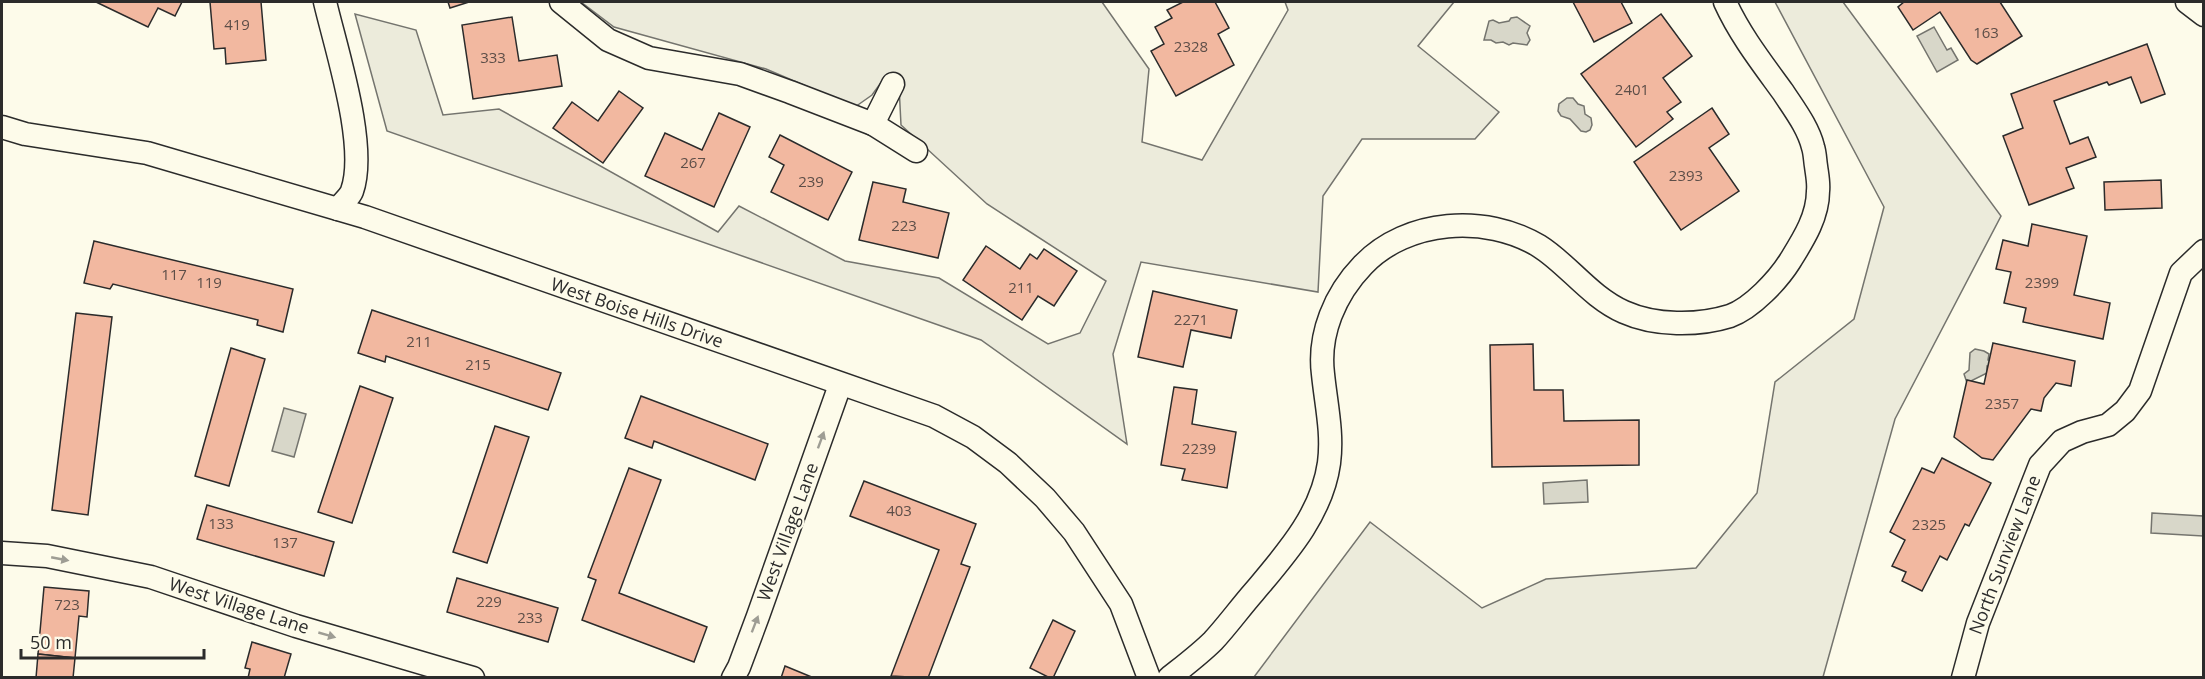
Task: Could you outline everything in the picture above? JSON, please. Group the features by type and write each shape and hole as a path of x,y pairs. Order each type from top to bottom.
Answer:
{"street":[{"path":"325,2 356,133 356,162 352,192 338,208"},
{"path":"561,2 608,39 649,58 740,74 873,124 916,151"},
{"path":"1169,678 1212,642 1293,545 1318,502 1329,463 1330,425 1322,370 1324,337 1334,307 1347,283 1384,247 1408,236 1435,228 1473,225 1513,233 1541,248 1588,288 1624,312 1663,322 1696,322 1732,315 1759,298 1785,268 1808,231 1819,194 1814,148 1799,116 1736,26 1725,2"},
{"path":"2187,2 2204,15"},
{"path":"873,124 893,84"},
{"name":"West Boise Hills Drive","path":"2,128 25,134 147,153 338,208 934,416 963,432 1008,463 1045,498 1074,532 1121,604 1149,678"},
{"name":"North Sunview Lane","path":"1963,678 1978,623 2040,465 2062,441 2108,424 2125,411 2139,392 2181,273 2204,251"},
{"name":"West Village Lane","path":"732,678 739,667 758,616 840,385"},
{"name":"West Village Lane","path":"2,554 47,556 151,577 296,626 473,678"}],"shaded area":[{"path":"581,2 1102,2 1149,69 1142,142 1202,160 1288,10 1285,2 1454,2 1418,46 1499,112 1475,139 1362,139 1323,196 1318,292 1141,262 1113,354 1127,444 981,340 387,131 355,14 416,30 443,115 499,109 718,232 739,206 845,261 939,278 1048,344 1080,333 1106,281 987,204 901,125 899,86 883,80 872,95 855,107 766,69 614,27"},
{"path":"1775,2 1843,2 2001,216 1895,419 1823,677 1254,677 1370,522 1482,608 1546,579 1696,568 1757,493 1775,382 1854,319 1884,207"},
{"path":"1517,17 1530,26 1527,33 1530,40 1527,45 1513,43 1509,45 1484,40 1489,21 1499,23"},
{"path":"1934,27 1947,50 1951,48 1958,60 1937,72 1917,36"},
{"path":"1567,98 1573,98 1578,104 1584,106 1585,114 1591,118 1590,130 1581,131 1570,119 1561,116 1558,111 1559,104"},
{"path":"1975,349 1989,354 1988,360 1992,361 1991,366 1987,366 1987,373 1967,383 1964,374 1969,370 1970,353"},
{"path":"284,408 306,414 294,457 272,451"},
{"path":"1587,480 1588,502 1544,504 1543,483"},
{"path":"2152,513 2203,516 2203,536 2151,533"}],"building":[{"path":"96,2 182,2 175,16 158,8 148,27"},
{"path":"210,2 261,2 266,60 226,64 225,48 214,49"},
{"path":"448,2 469,2 450,8"},
{"path":"1183,2 1215,2 1229,28 1218,34 1234,65 1176,96 1151,51 1164,44 1155,27 1172,18 1167,10"},
{"path":"1573,2 1621,2 1632,23 1594,42"},
{"path":"1904,2 2000,2 2022,36 1977,64 1971,60 1940,12 1913,30 1898,7"},
{"path":"1661,14 1692,56 1663,78 1681,102 1667,112 1673,119 1636,147 1581,74"},
{"path":"512,17 519,61 557,55 562,86 473,99 462,25"},
{"path":"2147,44 2165,94 2141,103 2131,77 2109,85 2107,82 2054,101 2070,144 2088,137 2096,157 2066,168 2074,188 2029,205 2003,136 2023,128 2011,94"},
{"path":"619,91 643,108 603,163 553,128 572,102 598,121"},
{"path":"1712,108 1729,134 1709,148 1739,191 1681,230 1634,162"},
{"path":"719,113 750,127 714,207 645,176 665,133 702,150"},
{"path":"780,135 852,172 828,220 771,192 784,165 769,157"},
{"path":"2161,180 2162,208 2105,210 2104,182"},
{"path":"873,182 906,189 903,202 949,213 938,258 859,240"},
{"path":"2032,224 2087,236 2074,295 2110,303 2103,339 2023,322 2026,308 2004,303 2011,272 1996,269 2003,240 2028,246"},
{"path":"94,241 293,289 283,332 257,325 258,320 113,284 110,289 84,283"},
{"path":"986,246 1020,269 1030,254 1037,259 1044,249 1077,271 1054,306 1038,296 1022,320 963,280"},
{"path":"1153,291 1237,310 1231,338 1191,330 1183,367 1138,357"},
{"path":"372,310 561,373 548,410 386,356 385,362 358,353"},
{"path":"76,313 112,317 88,515 52,510"},
{"path":"1993,343 2075,361 2071,386 2056,383 2044,398 2041,411 2031,409 1993,460 1982,458 1954,437 1967,380 1984,384"},
{"path":"1533,344 1534,390 1563,390 1564,421 1639,420 1639,465 1492,467 1490,345"},
{"path":"231,348 265,359 229,486 195,476"},
{"path":"360,386 393,398 352,523 318,512"},
{"path":"1174,387 1197,390 1192,424 1236,432 1227,488 1182,480 1185,469 1161,465"},
{"path":"641,396 768,444 755,480 654,441 652,448 625,438"},
{"path":"495,426 529,437 487,563 453,552"},
{"path":"1942,458 1991,483 1969,526 1965,524 1947,560 1940,556 1922,591 1902,581 1906,572 1892,566 1905,540 1890,532 1922,468 1934,473"},
{"path":"629,468 661,480 619,593 707,627 694,662 582,620 596,580 588,577"},
{"path":"864,481 976,524 961,564 970,567 928,678 891,676 939,550 850,516"},
{"path":"207,505 334,542 324,576 197,539"},
{"path":"457,578 558,608 548,642 447,612"},
{"path":"44,587 89,591 87,617 79,616 75,658 38,654"},
{"path":"1053,620 1075,631 1053,678 1050,678 1030,668"},
{"path":"252,642 291,654 284,678 248,678 250,669 245,668"},
{"path":"38,654 75,658 73,678 36,678"},
{"path":"785,666 814,678 781,678"}]}
